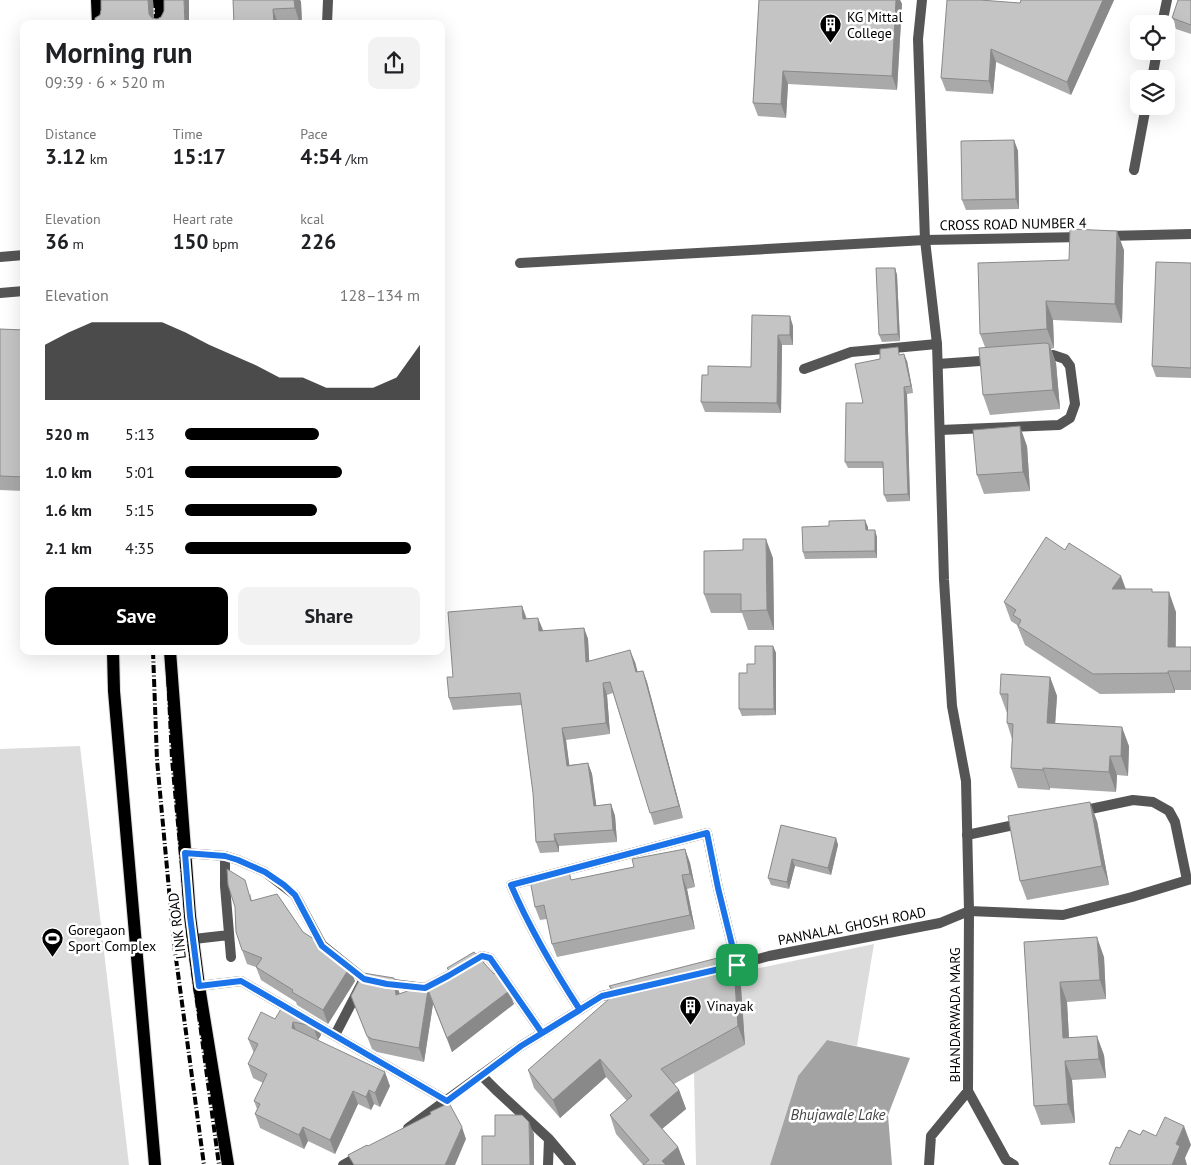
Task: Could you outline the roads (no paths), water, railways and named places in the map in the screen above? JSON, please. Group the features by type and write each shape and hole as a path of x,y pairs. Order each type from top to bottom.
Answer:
{"main road":[{"path":"97,0 98,20"},
{"path":"161,0 161,20"},
{"path":"113,655 114,691 155,1165"},
{"name":"LINK ROAD","path":"170,655 190,916 199,986 228,1165"}],"street":[{"path":"328,0 328,20"},
{"name":"BHANDARWADA MARG","path":"922,0 918,39 925,240 937,344 944,580 952,706 966,781 969,911 968,1092 1006,1160 1014,1165"},
{"path":"1164,15 1167,0"},
{"path":"1134,170 1144,115"},
{"name":"CROSS ROAD NUMBER 4","path":"520,263 925,240 1191,234"},
{"path":"0,256 20,255"},
{"path":"0,293 20,291"},
{"path":"804,369 851,352 937,344"},
{"path":"940,430 1059,425 1070,418 1075,404 1070,366 1065,359 1053,355 1034,356"},
{"path":"938,364 1006,359"},
{"path":"969,911 1063,914 1132,897 1189,880 1175,822 1169,811 1153,802 1134,800 1075,812"},
{"path":"968,835 1036,820"},
{"path":"580,1010 524,915 511,885 707,833 737,965"},
{"path":"185,853 225,856 238,860 265,872 284,885 295,895 322,946 364,979 387,984 425,988 482,956 490,958 542,1033"},
{"path":"225,856 230,956"},
{"name":"PANNALAL GHOSH ROAD","path":"718,969 768,956 940,923 969,911"},
{"path":"194,939 229,935"},
{"path":"335,1035 364,979"},
{"path":"199,986 241,981 447,1101"},
{"path":"398,1134 542,1033 602,996 631,990"},
{"path":"481,1074 549,1139 571,1165"},
{"path":"929,1165 931,1136 968,1092"},
{"path":"548,1165 549,1139"},
{"path":"343,1165 367,1152"}],"water":[{"name":"Bhujawale Lake","path":"827,1040 910,1058 888,1115 892,1165 770,1165 798,1076"}],"railway":[{"path":"155,0 156,20"},
{"path":"153,655 157,760 174,944 204,1165"},
{"path":"167,655 172,759 189,942 219,1165"}],"place":[{"name":"KG Mittal College","path":"831,44"},
{"name":"Goregaon Sport Complex","path":"52,957"},
{"name":"Vinayak","path":"691,1025"}]}
